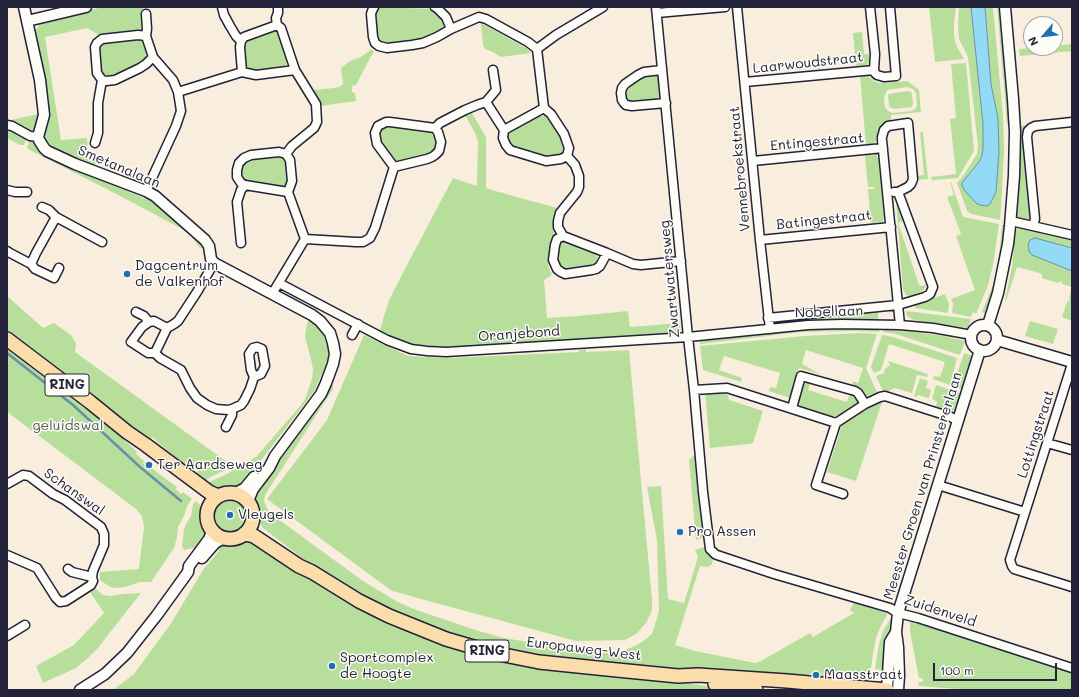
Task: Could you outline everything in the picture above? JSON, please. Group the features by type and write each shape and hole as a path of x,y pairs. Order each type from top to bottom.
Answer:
{"main road":[{"name":"RING","path":"7,339 127,432 146,444 209,492 218,496"},
{"name":"RING","path":"127,432 141,448 203,499 208,508"},
{"path":"248,501 243,496 236,493 226,493 212,500 208,508 207,516 211,528 216,534 224,538 234,538 244,534 250,528 253,521"},
{"name":"RING","path":"248,501 252,507 253,521"},
{"name":"Europaweg-West","path":"253,521 264,535 302,562 312,572"},
{"name":"Europaweg-West","path":"244,534 254,536 299,566 312,572 348,595 389,616 446,639 505,656 558,664 678,676 698,675 887,690"},
{"name":"Europaweg-West","path":"678,676 697,681 756,690"}],"street":[{"path":"7,125 12,126 30,136 38,137 43,121 44,109 40,80 24,7"},
{"path":"27,20 86,7"},
{"path":"222,7 224,15 236,36 241,41"},
{"path":"276,25 278,7"},
{"path":"374,7 371,14 373,37 375,43 386,48 412,46 423,43 475,18 482,18 537,48 544,108 551,114 564,134 568,148 566,156 561,160 546,161 510,150 504,142 504,130 486,102"},
{"path":"435,7 446,17 452,29"},
{"path":"537,48 603,7"},
{"path":"656,10 725,7"},
{"name":"Vennebroekstraat","path":"738,7 752,161 770,329"},
{"path":"870,7 875,54 874,70 875,73 884,77 896,76 890,7"},
{"path":"988,325 998,293 1008,244 1014,176 1015,132 1005,7"},
{"name":"Zwartwatersweg","path":"656,10 703,492 710,549"},
{"path":"146,14 146,36 153,57 173,80 178,92 181,111 176,126 146,191"},
{"path":"242,72 241,41 244,37 276,25"},
{"path":"276,25 281,28 295,70 316,104 317,122 314,128 292,146 286,154"},
{"path":"146,36 138,35 102,39 98,41 95,47 97,74 106,82 115,80 140,68 153,57"},
{"path":"178,92 242,72 256,74 295,70"},
{"path":"394,167 377,144 375,133 378,126 386,122 390,122 435,128 465,110 477,104 486,102 496,90 494,70"},
{"path":"662,70 644,72 638,75 625,84 621,93 622,100 626,105 666,104"},
{"name":"Laarwoudstraat","path":"745,82 874,70"},
{"path":"95,143 98,133 98,104 102,80"},
{"path":"504,130 544,108"},
{"path":"1033,226 1035,219 1027,137 1028,132 1035,126 1072,122"},
{"path":"888,193 898,192 910,186 913,179 908,124 888,126 884,130 883,142 900,325"},
{"path":"394,167 427,159 435,155 439,151 441,142 435,128"},
{"name":"Smetanalaan","path":"38,137 41,144 47,151 75,164 146,191 155,196 205,240 209,246 211,259 214,263"},
{"name":"Entingestraat","path":"752,161 883,142"},
{"path":"288,192 245,185 238,180 237,173 239,163 251,154 279,152 286,154 290,160 292,181 288,192 305,239"},
{"path":"566,156 574,163 577,169 579,184 576,192 558,217 558,225 563,236 628,263 637,265 681,261"},
{"path":"305,239 363,242 370,238 375,228 394,167"},
{"path":"241,243 237,202 241,190 245,185"},
{"path":"7,190 13,192 27,192"},
{"name":"Nobellaan","path":"768,318 898,305 930,294 933,287 898,192"},
{"path":"42,206 56,217 102,242"},
{"path":"32,264 36,253 56,217"},
{"path":"1011,221 1072,235"},
{"name":"Batingestraat","path":"760,240 891,227"},
{"path":"563,236 555,245 553,256 555,265 565,274 596,269 600,266 607,253"},
{"path":"272,294 305,239"},
{"path":"7,251 32,264 35,269 54,278 59,268"},
{"path":"156,353 167,328 178,321 214,263 309,313 320,321 330,333 334,347 334,354 333,364 326,383 320,394 251,492 248,501"},
{"name":"Oranjebond","path":"279,283 387,340 411,349 439,352 688,336"},
{"path":"309,313 315,302"},
{"path":"136,312 144,316 149,322"},
{"path":"156,353 148,353 131,342 142,327 149,322 154,321 167,328"},
{"path":"352,335 358,324"},
{"name":"Nobellaan","path":"688,336 808,325 842,324 900,325 933,328 972,335"},
{"path":"988,325 995,329 997,340 996,344 991,349 984,351 974,346 972,342 972,335 978,326 988,325"},
{"path":"997,340 1071,368"},
{"name":"Meester Groen van Prinstererlaan","path":"898,690 899,675 896,632 898,613 980,350"},
{"path":"156,353 160,358 182,370 190,388 197,398 216,409 228,410 241,405 250,389 254,376"},
{"name":"Lottingstraat","path":"1071,368 1010,560 1012,566 1017,570 1072,587"},
{"path":"792,408 801,376 855,391 865,404"},
{"path":"694,390 728,388 836,422"},
{"path":"843,494 816,485 836,422 865,404 885,396 951,417 958,421"},
{"path":"226,427 232,415 232,409"},
{"path":"1047,443 1072,450"},
{"path":"236,493 245,488 265,464 275,456"},
{"name":"Schanswal","path":"7,484 23,475 29,476 53,494 65,500 101,527 104,534 104,545 93,571 93,581 88,587 60,602 37,568 7,555"},
{"path":"938,485 1025,512"},
{"path":"80,690 105,674 127,653 188,572 189,566 209,539 211,528"},
{"path":"188,572 193,570 215,543 224,538"},
{"name":"Zuidenveld","path":"710,549 717,555 774,574 890,608 898,613 918,618 1072,668"},
{"path":"68,569 72,572 92,577"},
{"path":"7,636 25,625"},
{"name":"Meester Groen van Prinstererlaan","path":"887,690 890,642 896,632"}],"green space":[{"path":"103,7 143,7 144,30 99,35 87,28 45,37 61,140 87,138 88,152 96,153 95,166 50,147 45,140 45,132 49,121 49,107 35,30 41,22"},
{"path":"379,7 433,9 445,23 444,28 424,39 384,44 380,42 376,34 375,13"},
{"path":"929,7 956,7 954,36 956,45 964,59 935,62"},
{"path":"959,7 971,7 983,124 982,156 965,179 963,188 976,203 989,205 996,192 999,152 998,119 991,84 985,7 993,7 1003,116 1004,149 1000,220 971,214 967,211 957,183 977,154 978,146 968,57 959,39"},
{"path":"997,7 1000,7 1010,124 1007,124"},
{"path":"481,23 526,48 531,53 501,57 485,49 483,45"},
{"path":"274,30 277,31 287,60 284,68 250,70 245,65 243,46 245,41"},
{"path":"862,32 864,54 869,54 869,62 867,65 856,66 853,33"},
{"path":"137,39 142,41 145,49 146,54 144,61 109,78 104,77 101,74 98,46 100,43"},
{"path":"1072,44 1072,51 1063,52 1063,45"},
{"path":"371,49 374,52 356,85 352,86 352,92 355,93 356,101 320,106 312,90 341,86 343,84 341,68 350,61 361,57"},
{"path":"1019,49 1023,49 1023,56 1020,56"},
{"path":"966,63 974,151 958,178 932,180 931,177 956,174 950,119 956,118 951,64"},
{"path":"650,74 657,75 659,77 662,94 660,98 655,101 628,101 625,94 625,89 629,84"},
{"path":"860,76 868,76 879,83 907,81 919,90 921,112 891,115 891,121 886,123 879,138 877,138 873,144 866,145","holes":["907,87 913,89 916,93 917,106 915,109 912,111 893,113 888,111 885,107 884,98 887,90"]},
{"path":"908,91 911,92 912,95 912,107 894,109 889,106 889,94"},
{"path":"472,113 486,137 486,187 488,189 557,208 554,216 554,234 548,257 548,265 552,275 544,280 547,318 628,311 630,327 680,323 678,332 618,339 435,349 402,343 379,333 389,300 453,178 477,186 478,142 475,133 465,115"},
{"path":"38,114 37,128 34,131 25,130 11,120"},
{"path":"541,116 545,116 550,120 560,135 564,143 562,154 554,157 546,157 511,145 507,138 509,132"},
{"path":"390,125 431,132 437,139 435,151 431,155 408,161 397,162 391,158 379,144 379,130 383,126"},
{"path":"1029,125 1031,218 1025,220 1018,218 1016,213 1019,126"},
{"path":"7,129 27,138 24,145 20,145 7,138"},
{"path":"920,132 923,132 928,179 917,180 917,176 924,175"},
{"path":"30,140 36,142 72,168 151,201 195,237 204,250 199,247 189,233 28,149 27,147"},
{"path":"281,155 287,160 289,181 285,186 282,187 245,181 242,179 240,175 241,167 251,158"},
{"path":"865,155 876,155 879,159 884,217 883,221 881,222 871,223 868,189 874,189 874,187 868,187"},
{"path":"950,182 963,217 999,224 993,265 988,285 976,314 973,312 971,317 952,313 953,303 951,299 975,290 956,236 961,234 947,197 954,195"},
{"path":"898,200 905,220 898,223 919,285 922,286 926,284 923,291 910,296 906,295 903,289 896,201"},
{"path":"1002,225 1006,225 995,285 985,313 982,312 994,282 999,256"},
{"path":"1020,228 1072,239 1072,248 1035,238 1029,241 1028,247 1032,255 1072,271 1072,287 1062,284 1061,281 1058,283 1042,278 1042,274 1017,267 1005,301 1012,266 1016,231"},
{"path":"566,240 595,252 597,256 596,264 592,267 566,270 560,267 556,260 558,247 562,241"},
{"path":"1072,287 1072,321 1062,317 1067,302 1070,300 1069,297"},
{"path":"945,294 949,304 948,313 915,308 915,305"},
{"path":"7,296 43,328 54,323 71,335 76,344 75,352 227,462 226,470 210,477 206,481 197,474 198,471 186,462 184,464 153,437 149,439 122,421 7,333"},
{"path":"878,311 878,319 776,323 775,320"},
{"path":"906,311 971,319 968,328 914,320 907,316"},
{"path":"308,321 315,323 323,333 328,349 326,366 313,393 246,480 236,488 217,490 209,484 211,481 227,474 257,456 305,399 312,379 313,369 305,337"},
{"path":"1030,321 1058,329 1053,344 1025,336"},
{"path":"836,328 880,328 879,332 801,332 700,344 700,341 759,334"},
{"path":"884,328 944,336 965,341 960,355 896,334 883,332"},
{"path":"860,333 877,334 866,368 877,392 866,397 859,388 852,385 853,381 858,383 863,368 806,350 802,364 822,375 799,368 790,398 769,391 770,387 776,388 780,373 724,356 719,370 742,378 741,382 703,370 700,346 805,336"},
{"path":"364,335 408,356 450,358 579,352 579,350 586,349 586,352 629,350 652,600 652,610 646,623 636,634 625,640 576,641 392,591 267,499 327,420"},
{"path":"882,335 893,337 957,358 950,385 933,379 934,376 940,377 945,362 889,344 881,370 874,373 871,367"},
{"name":"geluidswal","path":"7,346 111,427 137,452 136,454 144,461 143,463 177,487 176,489 181,494 183,492 192,499 187,506 178,527 174,548 151,582 140,582 125,587 116,588 110,587 100,580 100,572 139,569 144,527 142,516 136,509 7,411"},
{"path":"964,353 973,356 965,386 963,385 962,389 953,386"},
{"path":"888,361 928,374 927,377 917,375 912,393 895,388 884,393 876,376 884,373 884,370 890,365"},
{"path":"920,378 928,381 926,388 931,390 929,398 918,395 917,397 914,396"},
{"path":"806,383 810,383 808,390 847,402 849,396 853,393 859,403 841,415 836,416 830,416 801,407 797,400 801,387"},
{"path":"333,384 333,389 265,495 264,501 269,512 278,519 363,581 396,601 411,608 475,630 504,638 601,653 619,652 635,646 652,634 659,611 657,540 647,487 661,486 668,599 684,603 698,557 695,550 704,547 706,553 713,559 712,564 708,567 700,566 675,645 695,651 755,663 810,633 813,637 854,613 850,610 853,604 856,603 886,613 887,615 876,638 868,680 857,679 857,677 826,674 825,677 809,674 808,677 768,677 625,665 528,654 500,649 443,632 378,604 306,561 263,528 258,521 254,504 253,499 257,490"},
{"path":"936,385 960,393 958,401 960,402 955,413 951,414 936,408 937,402 932,399"},
{"path":"717,391 728,395 729,400 763,411 753,443 710,448 705,392"},
{"path":"880,401 882,402 856,481 827,472 842,425"},
{"path":"697,454 703,537 696,540 689,460"},
{"path":"227,499 233,499 237,500 244,506 247,516 246,523 240,530 233,533 227,533 223,532 216,526 213,519 213,513 214,509 220,502"},
{"path":"195,501 204,508 206,535 199,547 184,550 182,546 184,530 191,516"},
{"path":"248,540 343,599 377,617 384,623 400,629 405,629 461,650 508,663 533,667 578,673 665,680 734,690 113,690 134,674 172,622 203,570 219,551 217,547 224,543"},
{"path":"96,589 103,595 110,596 141,593 90,656 76,668 43,683 36,666 74,645 104,613 90,592"},
{"path":"891,618 891,629 887,638 884,670 875,669 879,644 884,629"},
{"path":"910,621 1072,673 1072,690 970,690 918,686 919,682 923,682 923,679 919,678 910,632"}],"water":[{"path":"971,7 985,7 991,84 998,119 999,152 996,192 991,202 987,206 976,203 962,186 962,183 979,162 983,149 983,124"},
{"path":"1035,238 1072,248 1072,271 1032,255 1029,251 1028,245 1030,240"}],"waterway":[{"path":"7,353 73,405 140,467 181,501"}],"place":[{"name":"Dagcentrum de Valkenhof","path":"127,274"},
{"name":"Ter Aardseweg","path":"149,465"},
{"name":"Vleugels","path":"230,515"},
{"name":"Pro Assen","path":"680,532"},
{"name":"Sportcomplex de Hoogte","path":"332,666"},
{"name":"Maasstraat","path":"816,675"}]}
